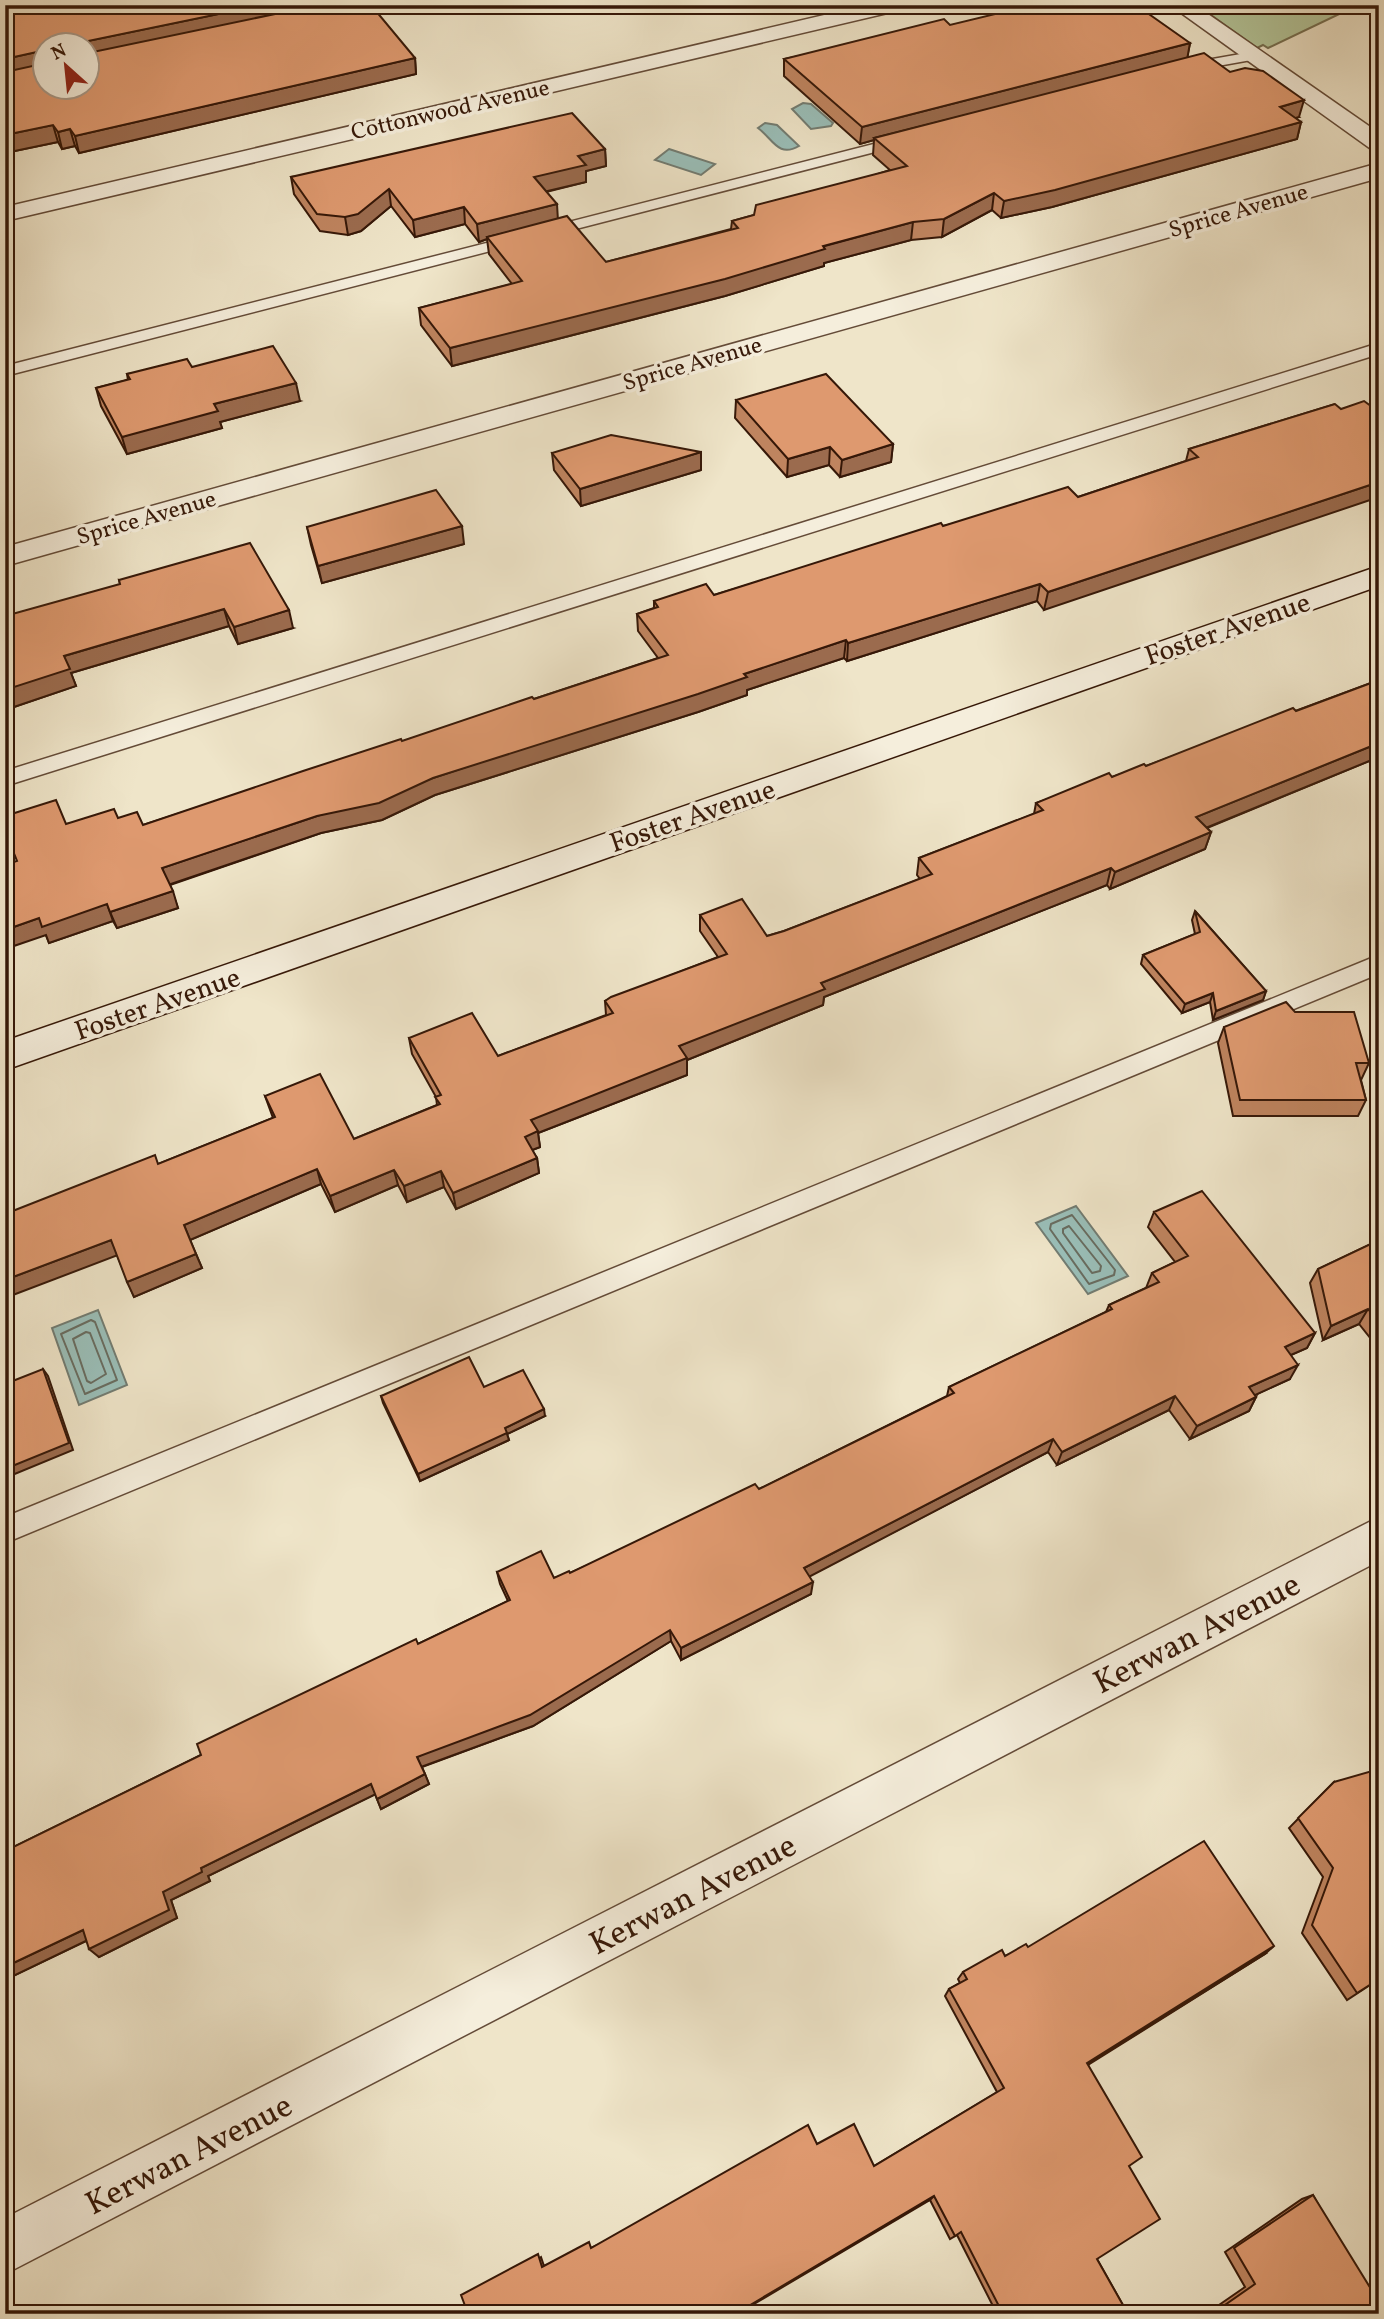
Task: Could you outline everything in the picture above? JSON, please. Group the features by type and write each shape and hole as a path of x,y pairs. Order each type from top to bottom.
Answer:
{"street":[{"name":"Cottonwood Avenue","path":"5,214 896,5"},
{"path":"1181,5 1379,144"},
{"name":"Sprice Avenue","path":"5,556 1379,170"},
{"name":"Foster Avenue","path":"5,1056 1379,575"},
{"name":"Kerwan Avenue","path":"5,2247 1379,1538"}],"lane":[{"path":"1165,73 1206,62 1252,56"},
{"path":"5,371 922,135"},
{"path":"5,779 1379,348"},
{"path":"5,1530 1374,966 1379,971"}],"green space":[{"path":"1197,5 1358,5 1268,48 1263,45 1257,48"}],"water":[{"path":"803,103 811,104 833,123 831,126 811,129 792,109"},
{"path":"765,123 777,125 799,146 786,150 776,146 758,128"},
{"path":"669,149 715,164 701,175 655,160"},
{"path":"1076,1206 1128,1276 1088,1294 1036,1223"},
{"path":"98,1310 127,1385 79,1405 52,1328"}],"building":[{"path":"5,5 262,5 102,38 102,32 32,32 32,53 5,59"},
{"path":"318,5 371,5 415,58 75,136 70,129 58,132 53,125 5,135 5,72 32,66 32,102 102,102 102,50"},
{"path":"1032,5 1136,5 1190,43 862,127 784,59 944,19 950,25"},
{"path":"1204,53 1230,72 1245,68 1263,71 1304,100 1280,107 1301,122 1055,190 1004,201 994,193 944,219 913,222 823,246 825,249 725,279 450,348 419,308 522,281 487,237 567,216 606,262 738,228 732,221 754,215 756,205 907,166 874,138"},
{"path":"572,113 605,149 578,156 586,165 534,177 557,204 477,224 464,207 413,220 389,189 358,214 345,217 317,214 291,177"},
{"path":"273,346 296,383 214,404 218,411 122,437 96,388 130,379 127,374 187,359 192,367"},
{"path":"826,374 893,444 842,460 830,447 788,459 736,400"},
{"path":"1364,401 1379,412 1379,482 1048,592 1040,584 848,643 846,640 744,674 747,677 698,694 433,778 379,803 317,816 162,868 173,891 110,912 107,904 42,927 39,918 5,930 5,865 17,861 5,831 5,816 56,800 66,824 114,809 118,818 137,812 143,825 401,739 402,741 668,655 637,614 658,607 654,601 706,584 714,595 941,523 943,526 1068,487 1078,497 1198,457 1189,449 1335,404 1341,409"},
{"path":"611,435 701,452 580,489 552,453"},
{"path":"436,490 462,526 318,566 307,527"},
{"path":"250,543 289,610 234,627 224,609 64,656 70,669 5,690 5,616 120,584 119,580"},
{"path":"1379,680 1379,743 1196,817 1211,832 1115,872 1111,868 821,983 825,989 679,1046 687,1058 531,1120 538,1131 525,1137 537,1158 453,1193 441,1171 404,1186 394,1170 330,1196 317,1169 184,1225 196,1254 127,1282 111,1240 5,1280 5,1214 155,1155 158,1164 275,1117 265,1096 320,1074 354,1139 440,1104 435,1097 441,1095 409,1038 472,1013 498,1056 613,1013 605,1001 611,997 727,954 700,915 742,899 767,936 784,931 932,874 919,858 1043,810 1036,803 1109,773 1112,777 1144,764 1146,766 1293,708 1296,711"},
{"path":"1195,911 1266,991 1216,1011 1213,993 1185,1004 1143,955 1200,932"},
{"path":"1286,1002 1295,1012 1354,1012 1369,1063 1356,1063 1366,1100 1240,1100 1224,1027"},
{"path":"1202,1191 1315,1333 1285,1347 1298,1365 1249,1387 1256,1397 1197,1426 1175,1396 1062,1452 1053,1439 804,1568 813,1582 681,1648 670,1630 530,1715 417,1757 425,1774 377,1799 371,1784 201,1868 202,1872 163,1892 169,1910 89,1949 83,1930 5,1967 5,1851 201,1755 197,1744 416,1639 418,1644 510,1600 497,1572 541,1551 554,1578 569,1571 570,1573 755,1484 759,1489 954,1393 949,1387 1112,1309 1109,1305 1159,1282 1152,1273 1188,1256 1154,1212"},
{"path":"1379,1240 1379,1322 1368,1309 1331,1326 1318,1269"},
{"path":"469,1357 484,1387 523,1370 544,1409 505,1428 507,1433 418,1474 381,1396"},
{"path":"43,1369 69,1443 5,1469 5,1384"},
{"path":"1379,1769 1379,1979 1357,1993 1312,1925 1333,1868 1298,1818 1334,1782"},
{"path":"1204,1841 1274,1946 1087,2063 1142,2157 1129,2166 1160,2219 1097,2259 1128,2314 1003,2314 961,2232 955,2236 934,2196 735,2314 462,2314 467,2311 461,2295 538,2254 542,2267 589,2242 591,2248 808,2125 817,2144 854,2124 874,2166 1004,2088 949,1989 967,1979 963,1972 1002,1950 1005,1956 1026,1944 1028,1947"},
{"path":"1313,2195 1379,2302 1379,2314 1212,2314 1255,2284 1234,2248"}]}
